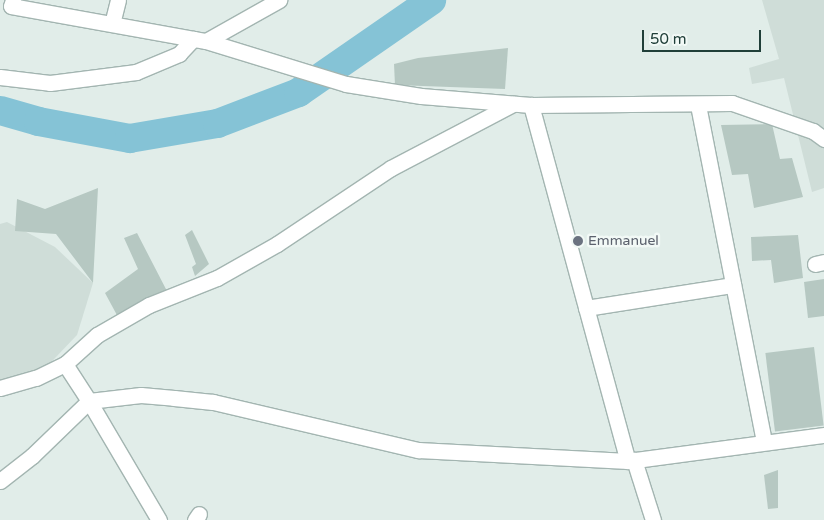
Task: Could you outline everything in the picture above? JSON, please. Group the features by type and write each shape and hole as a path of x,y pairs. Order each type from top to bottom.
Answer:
{"street":[{"path":"13,0 11,6 200,40 346,84 420,96 531,105 732,104 813,131 824,139"},
{"path":"112,24 118,0"},
{"path":"0,77 50,83 136,72 179,54 200,40 278,0"},
{"path":"0,388 36,378 65,364 97,335 140,310 216,278 277,244 391,168 513,104"},
{"path":"531,105 586,308 631,461 653,520"},
{"path":"698,105 764,441"},
{"path":"586,308 733,286"},
{"path":"65,364 159,520"},
{"path":"0,481 32,456 89,401 141,395 213,402 418,450 631,461 764,441 824,435"}],"shaded area":[{"path":"762,0 824,0 824,188 812,192 784,78 752,84 749,68 779,59"},
{"path":"7,222 55,247 93,283 77,335 36,378 0,387 0,224"}],"building":[{"path":"508,48 505,89 395,85 394,64 418,58"},
{"path":"772,124 780,159 792,158 803,197 754,208 748,174 732,175 721,125"},
{"path":"98,188 93,283 56,234 15,231 17,199 45,209"},
{"path":"192,230 209,264 195,276 192,267 196,264 185,235"},
{"path":"137,233 168,293 118,317 105,293 138,269 124,238"},
{"path":"798,235 803,278 774,283 771,260 752,261 751,237"},
{"path":"824,279 824,316 808,318 804,282"},
{"path":"814,347 824,425 775,431 765,353"},
{"path":"778,470 778,508 768,509 764,475"}],"waterway":[{"path":"0,110 38,121 129,138 217,123 298,92 431,0"}],"place":[{"name":"Emmanuel","path":"578,241"}]}
